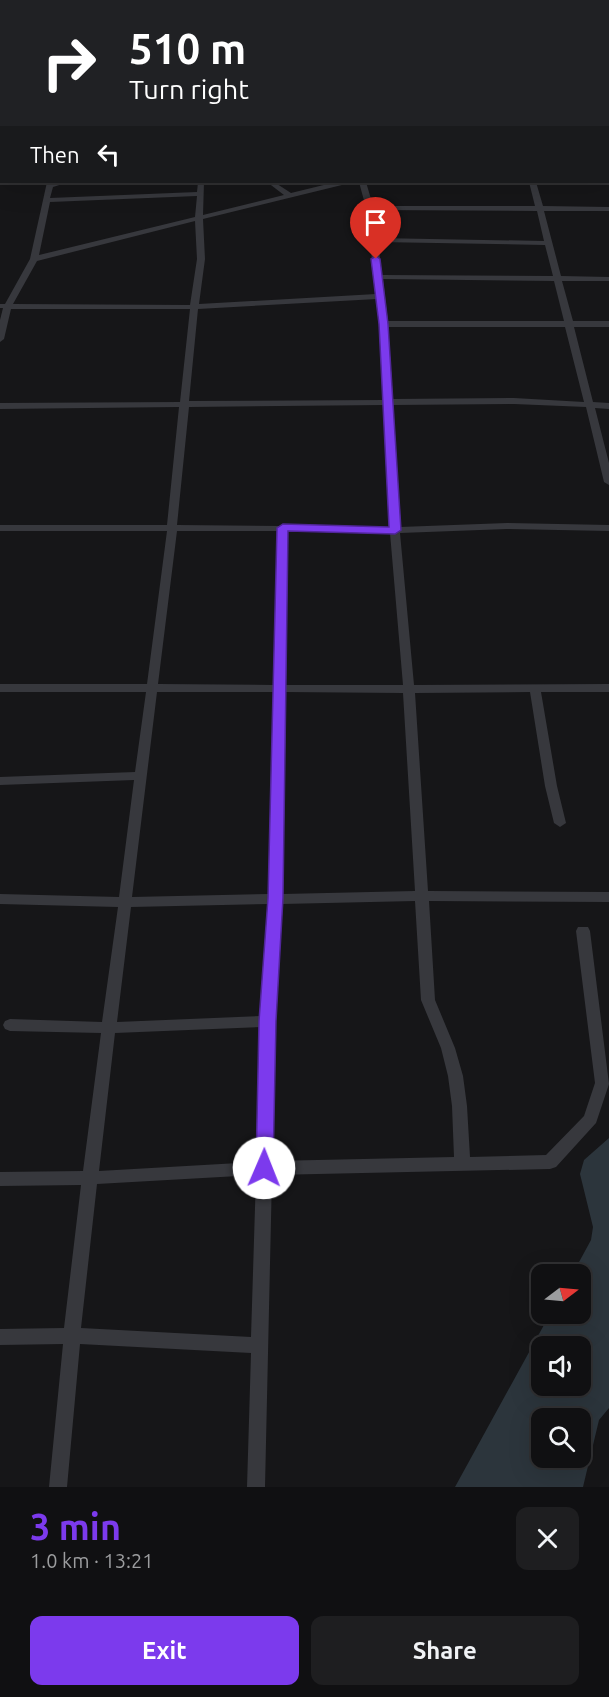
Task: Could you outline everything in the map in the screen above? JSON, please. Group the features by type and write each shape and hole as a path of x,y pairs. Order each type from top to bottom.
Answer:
{"street":[{"path":"271,183 289,195"},
{"path":"34,259 339,183"},
{"path":"362,183 370,208 384,324 395,530 409,690 428,1000 452,1061 462,1117 462,1165"},
{"path":"533,183 609,483"},
{"path":"0,339 4,307 34,259 49,184"},
{"path":"46,200 201,188 199,219 201,259 172,528 90,1178 58,1487"},
{"path":"370,208 609,209"},
{"path":"374,240 549,243"},
{"path":"378,277 609,279"},
{"path":"4,307 194,308 381,296"},
{"path":"384,324 609,324"},
{"path":"0,406 514,400 609,406"},
{"path":"0,528 395,530 507,526 609,528"},
{"path":"256,1487 268,1021 276,898 283,528"},
{"path":"0,688 153,686 409,690 609,688"},
{"path":"535,689 550,786 560,823"},
{"path":"0,781 140,776"},
{"path":"0,899 124,902 421,896 609,897"},
{"path":"0,1179 90,1178 264,1168 550,1162 591,1119 602,1083 583,931"},
{"path":"10,1025 109,1028 268,1021"},
{"path":"0,1336 72,1336 259,1345"}],"shaded area":[{"path":"609,1138 609,1408 599,1420 591,1454 591,1408 531,1408 531,1468 588,1468 583,1487 455,1487 531,1349 531,1396 591,1396 591,1336 538,1336 545,1324 591,1324 591,1264 578,1264 591,1240 593,1227 580,1174 584,1160"}],"route":[{"path":"264,1168 268,1021 276,898 283,528 395,530 384,324 376,259"}]}
